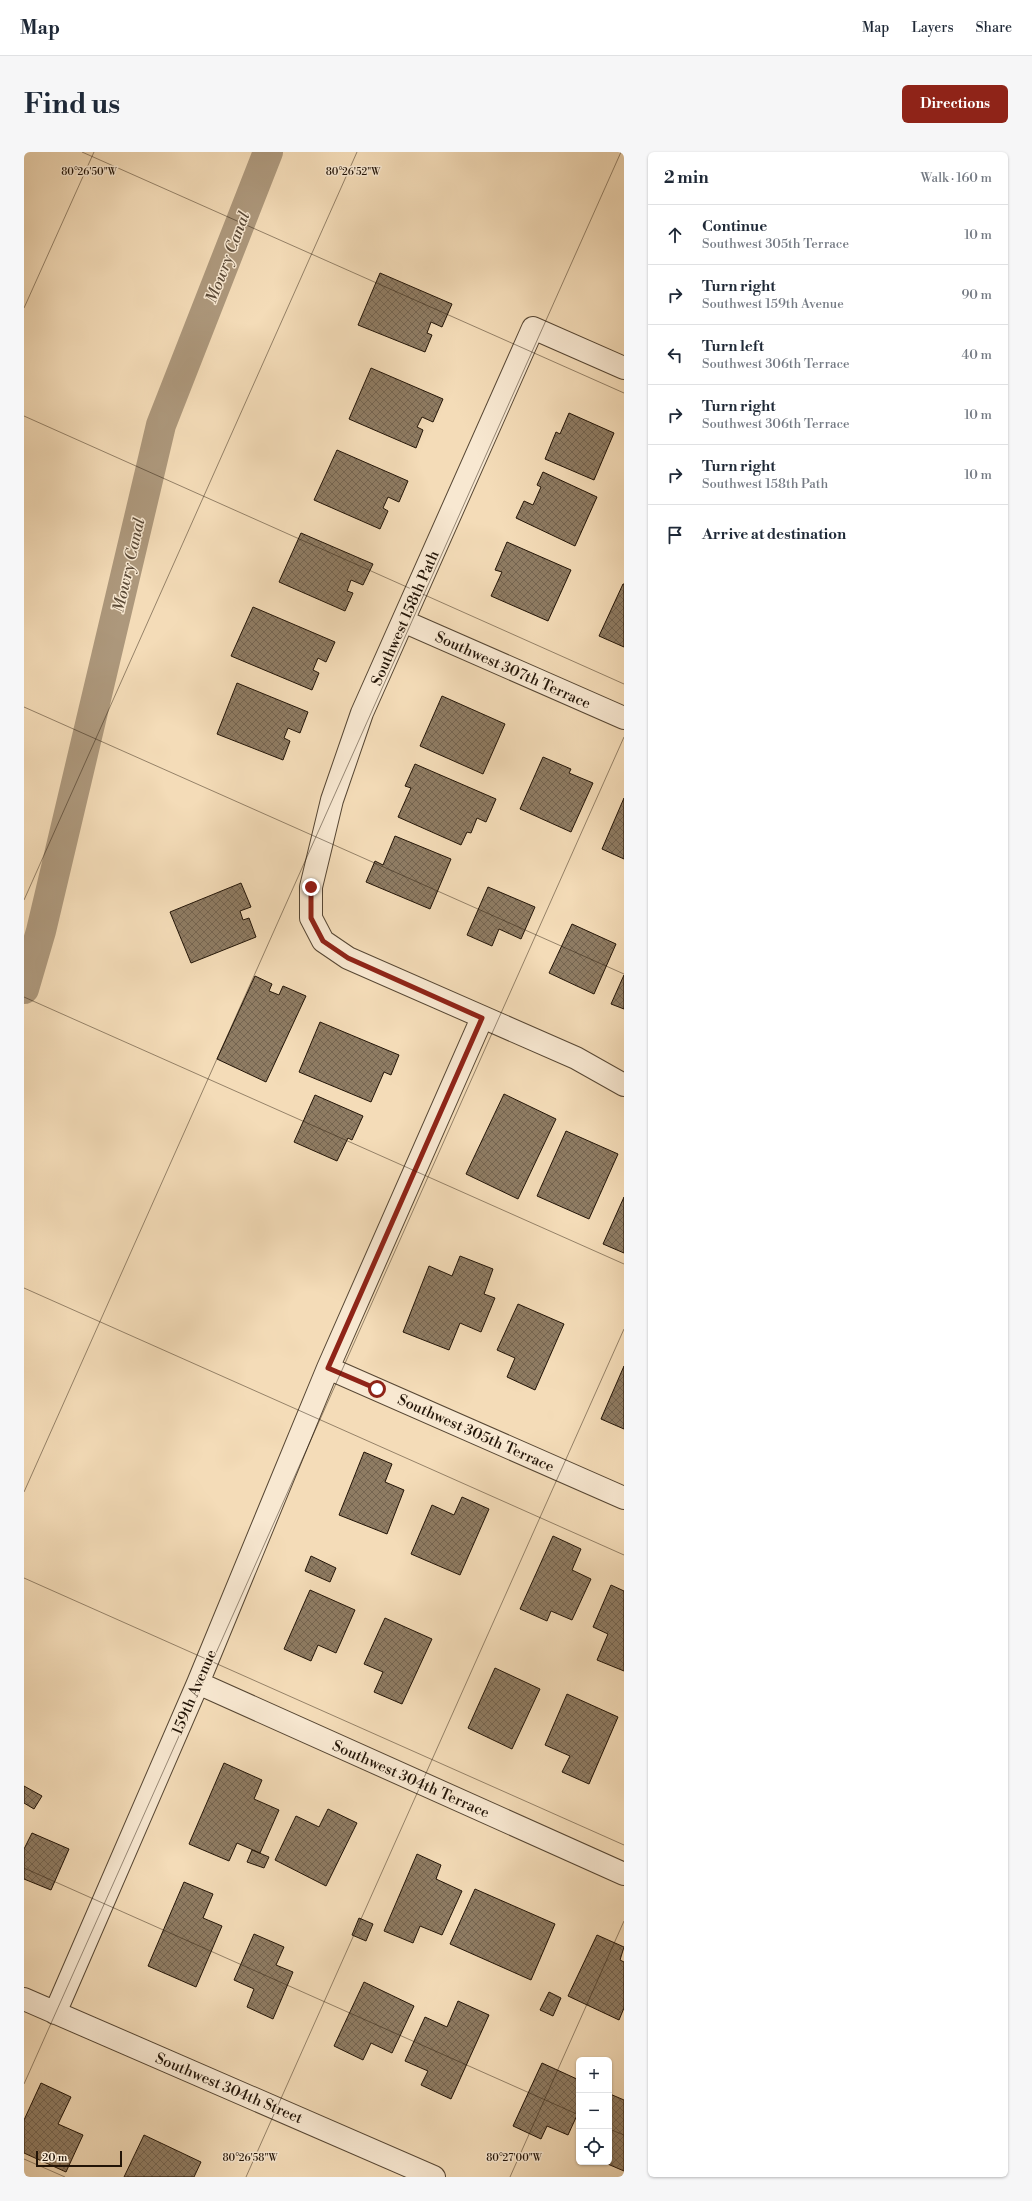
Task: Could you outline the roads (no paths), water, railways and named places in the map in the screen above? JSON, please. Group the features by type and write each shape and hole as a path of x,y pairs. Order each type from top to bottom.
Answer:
{"street":[{"name":"Southwest 158th Path","path":"482,1018 348,958 323,941 311,918 311,887 332,800 362,713 533,328 624,368"},
{"name":"Southwest 307th Terrace","path":"403,622 624,718"},
{"path":"482,1018 576,1058 624,1085"},
{"name":"159th Avenue","path":"55,2013 198,1683 328,1368 482,1018"},
{"name":"Southwest 305th Terrace","path":"328,1368 624,1498"},
{"name":"Southwest 304th Terrace","path":"198,1683 624,1874"},
{"name":"Southwest 304th Street","path":"24,1999 434,2177"}],"waterway":[{"name":"Mowry Canal","path":"24,989 41,931 161,425 268,152"}]}
